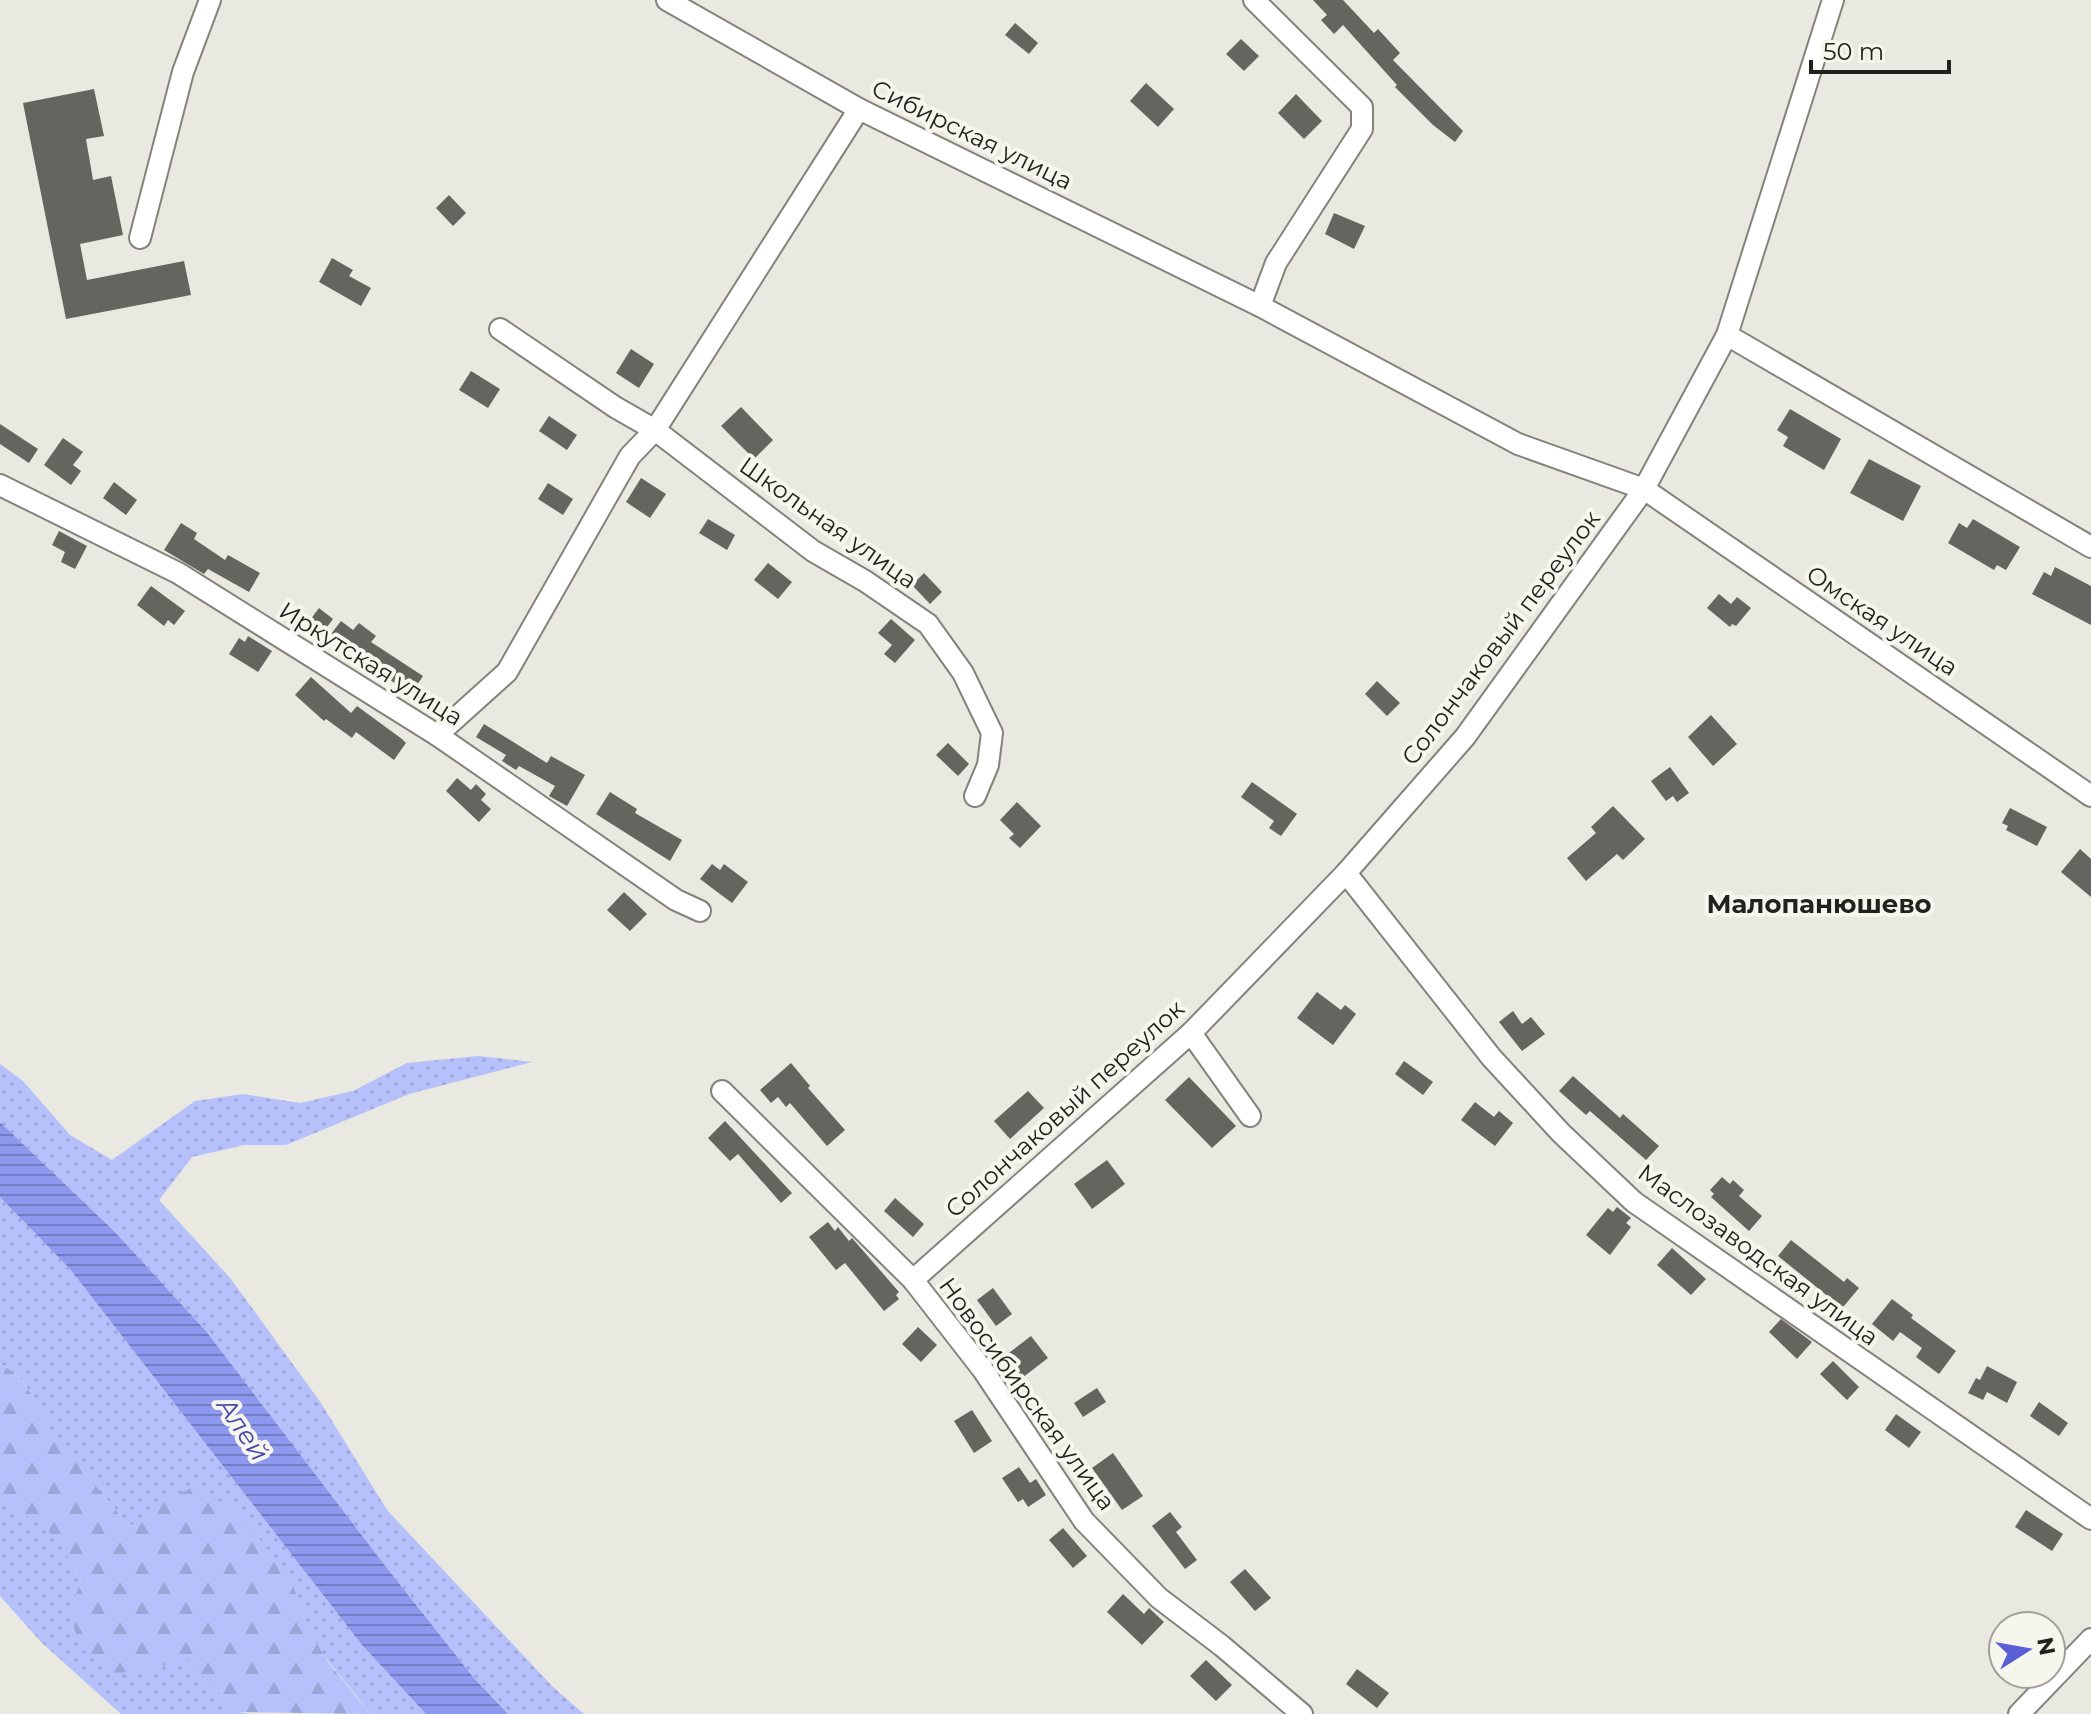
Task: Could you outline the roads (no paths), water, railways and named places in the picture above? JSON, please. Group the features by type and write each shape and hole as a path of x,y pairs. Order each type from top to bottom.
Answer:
{"street":[{"path":"140,238 183,72 210,0"},
{"name":"Сибирская улица","path":"667,0 859,109 1260,306 1518,444 1644,489"},
{"path":"1254,0 1362,107 1362,129 1276,263 1260,306"},
{"name":"Солончаковый переулок","path":"913,1280 1191,1033 1346,873 1465,737 1644,489 1727,335 1833,0"},
{"path":"437,735 507,672 630,456 655,430 859,109"},
{"name":"Школьная улица","path":"500,329 615,407 655,430 813,551 865,581 928,624 963,673 992,733 988,765 975,796"},
{"path":"1727,335 2091,547"},
{"name":"Иркутская улица","path":"0,485 178,573 437,735 676,900 700,911"},
{"name":"Омская улица","path":"1644,489 2091,796"},
{"name":"Маслозаводская улица","path":"1346,873 1491,1057 1561,1133 1634,1202 2091,1519"},
{"path":"1191,1033 1250,1116"},
{"name":"Новосибирская улица","path":"722,1091 913,1280 983,1370 1084,1521 1159,1598 1222,1646 1302,1714"},
{"path":"2019,1714 2091,1639"}],"water":[{"name":"Алей","path":"0,1122 115,1232 206,1331 383,1563 473,1677 508,1714 426,1714 362,1645 70,1269 0,1197"}],"district":[{"name":"Малопанюшево","path":"1819,904"}]}
